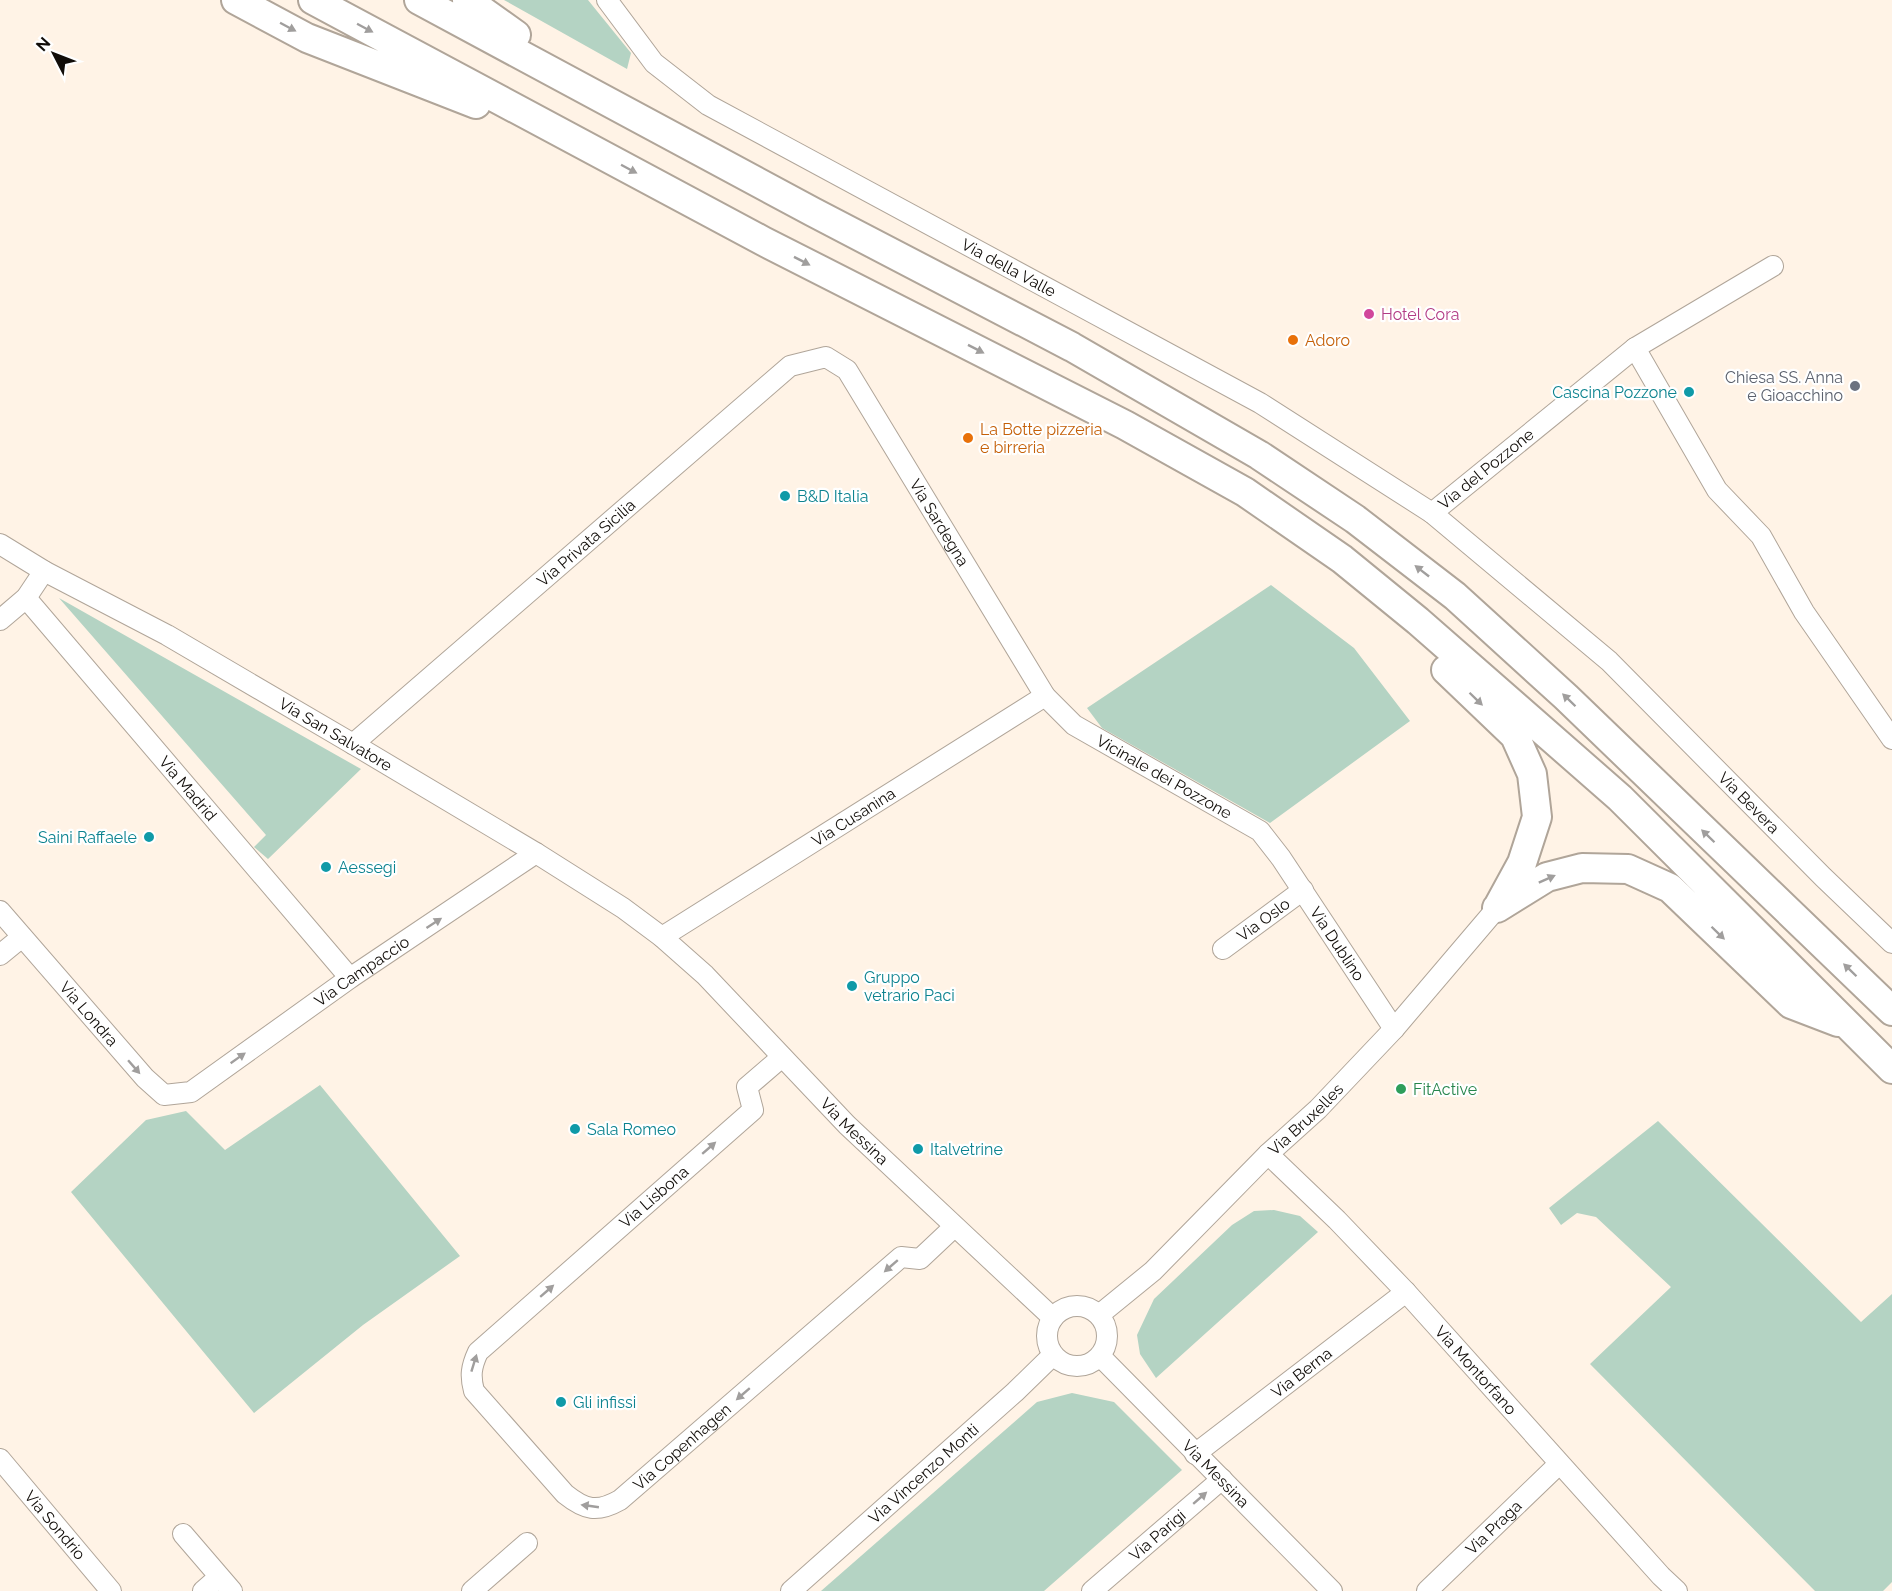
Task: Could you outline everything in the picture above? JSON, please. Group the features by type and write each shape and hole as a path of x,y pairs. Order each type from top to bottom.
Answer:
{"highway":[{"path":"236,0 307,38 600,154"},
{"path":"314,0 763,241 1125,425 1245,492 1342,559 1418,621 1620,798 1892,1070"},
{"path":"419,0 823,217 1072,347 1259,455 1355,519 1455,596 1566,697 1891,1010"},
{"path":"467,0 611,102"},
{"path":"1418,621 1426,651 1515,736 1532,774 1537,817 1522,863 1497,909"},
{"path":"1497,909 1547,877 1582,868 1628,869 1670,888 1791,1004 1849,1027"}],"street":[{"name":"Via della Valle","path":"607,0 654,63 708,105 1260,403 1432,513"},
{"name":"Via del Pozzone","path":"1609,661 1432,513 1635,348 1773,266"},
{"path":"1635,348 1718,490 1761,536 1804,612 1892,739"},
{"name":"Via Sardegna","path":"826,357 848,370 1045,696"},
{"name":"Via Privata Sicilia","path":"353,744 790,366 826,357"},
{"name":"Via San Salvatore","path":"0,544 44,571 167,635 353,744 597,891 662,937"},
{"path":"0,620 26,598 44,571"},
{"name":"Via Madrid","path":"26,598 350,978"},
{"name":"Via Bevera","path":"1609,661 1892,943"},
{"name":"Vicinale dei Pozzone","path":"1045,696 1074,725 1260,831 1281,858"},
{"name":"Via Cusanina","path":"662,937 1045,696"},
{"name":"Via Campaccio","path":"191,1092 350,978 536,854"},
{"name":"Via Dublino","path":"1281,858 1394,1029"},
{"name":"Via Oslo","path":"1223,949 1303,890"},
{"name":"Via Bruxelles","path":"1099,1315 1153,1270 1268,1154 1317,1109 1394,1029 1497,909"},
{"name":"Via Londra","path":"0,911 144,1078 164,1095 191,1092"},
{"path":"0,955 22,937"},
{"name":"Via Messina","path":"662,937 712,983 847,1125 1053,1318"},
{"name":"Via Lisbona","path":"503,1330 753,1110 747,1087 782,1057"},
{"name":"Via Montorfano","path":"1268,1154 1337,1220 1406,1292 1559,1464 1677,1591"},
{"name":"Via Copenhagen","path":"503,1330 478,1352 474,1359 471,1373 474,1391 565,1494 578,1504 592,1509 608,1507 620,1500 901,1257 920,1259 954,1227"},
{"name":"Via Berna","path":"1196,1454 1406,1292"},
{"path":"1075,1306 1084,1306 1099,1315 1104,1322 1107,1340 1100,1356 1091,1363 1071,1366 1061,1362 1053,1355 1047,1336 1048,1326 1059,1312 1075,1306"},
{"name":"Via Vincenzo Monti","path":"790,1591 1015,1392 1053,1355"},
{"name":"Via Messina","path":"1100,1356 1332,1591"},
{"name":"Via Sondrio","path":"0,1459 111,1591"},
{"name":"Via Praga","path":"1426,1591 1559,1464"},
{"name":"Via Parigi","path":"1092,1591 1222,1479"},
{"path":"183,1534 225,1584 203,1591"},
{"path":"476,1590 527,1543"}],"green space":[{"path":"504,0 588,0 631,53 627,69"},
{"path":"1271,585 1354,648 1410,721 1270,823 1102,728 1087,708"},
{"path":"59,598 361,769 268,859 254,847 266,835"},
{"path":"320,1085 460,1256 363,1325 254,1413 71,1192 146,1120 186,1111 225,1150"},
{"path":"1658,1121 1861,1322 1892,1294 1892,1582 1883,1591 1815,1591 1590,1364 1671,1287 1596,1217 1577,1213 1561,1225 1549,1208"},
{"path":"1274,1210 1300,1216 1318,1232 1156,1378 1140,1354 1137,1335 1154,1299 1232,1225 1254,1211"},
{"path":"1072,1393 1114,1402 1182,1470 1044,1591 821,1591 1037,1402"}],"place":[{"name":"Hotel Cora","path":"1369,314"},
{"name":"Adoro","path":"1293,340"},
{"name":"Chiesa SS. Anna e Gioacchino","path":"1855,386"},
{"name":"Cascina Pozzone","path":"1689,392"},
{"name":"La Botte pizzeria e birreria","path":"968,438"},
{"name":"B&D Italia","path":"785,496"},
{"name":"Saini Raffaele","path":"149,837"},
{"name":"Aessegi","path":"326,867"},
{"name":"Gruppo vetrario Paci","path":"852,986"},
{"name":"FitActive","path":"1401,1089"},
{"name":"Sala Romeo","path":"575,1129"},
{"name":"Italvetrine","path":"918,1149"},
{"name":"Gli infissi","path":"561,1402"}]}
